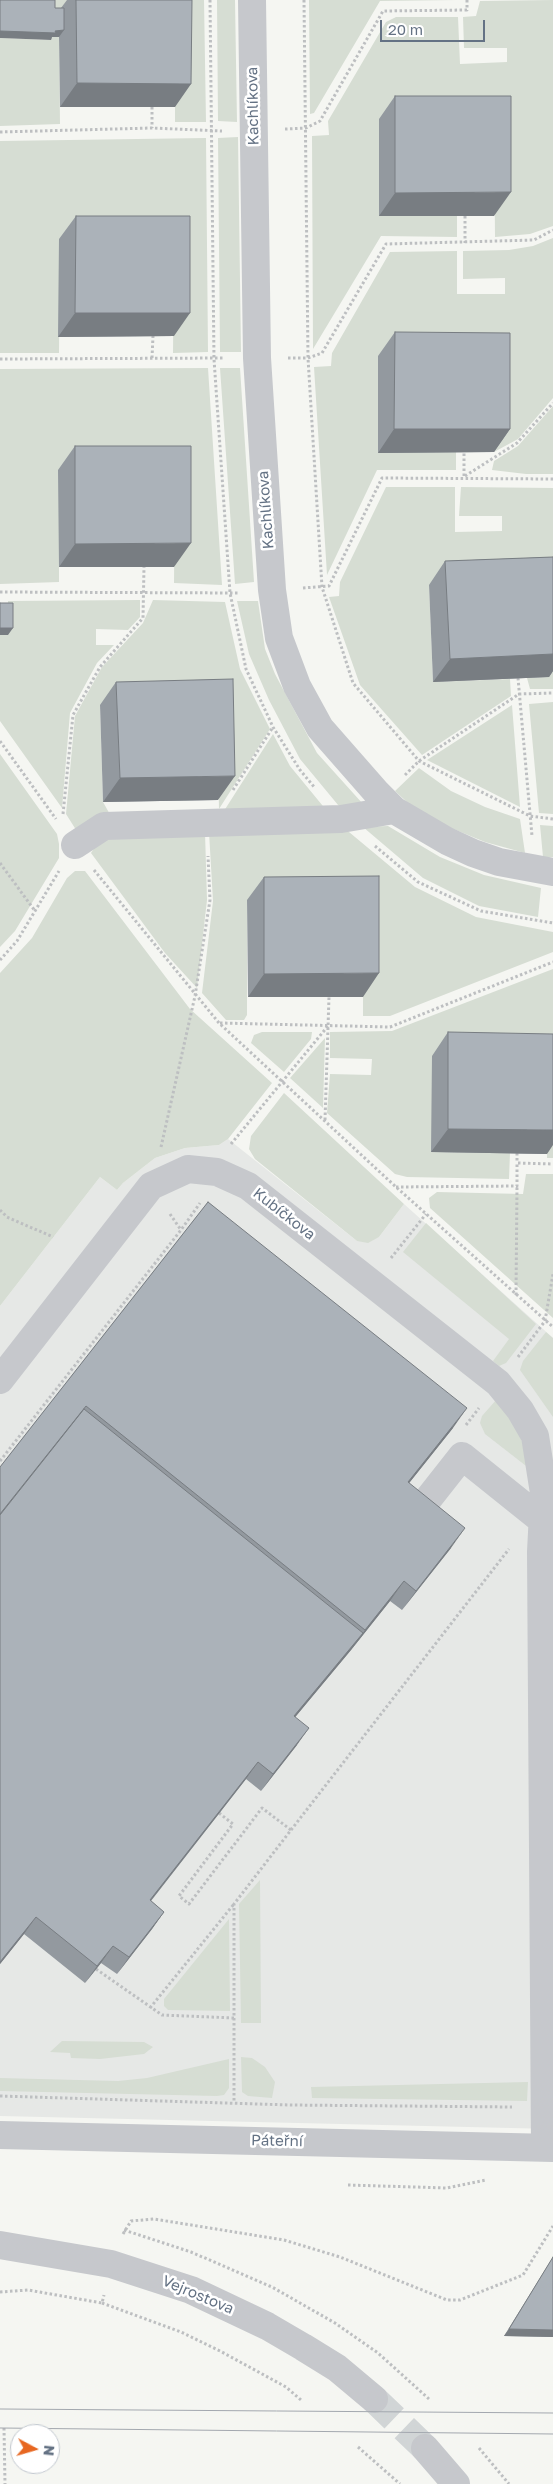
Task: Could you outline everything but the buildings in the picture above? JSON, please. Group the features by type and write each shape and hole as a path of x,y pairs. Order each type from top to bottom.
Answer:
{"street":[{"name":"Kachlíkova","path":"252,0 257,358 272,590 279,638 297,686 320,728 388,804 448,841 465,849 499,862 544,871"},
{"path":"68,835 104,826 341,819 388,804"},
{"name":"Kubíčkova","path":"0,1380 152,1186 188,1169 217,1172 248,1186 503,1387 520,1410 534,1436 544,1494 545,2107 549,2148"},
{"path":"414,1518 462,1456 543,1521"},
{"name":"Páteřní","path":"0,2135 549,2148"},
{"name":"Vejrostova","path":"0,2245 111,2264 191,2290 267,2326 337,2368 374,2399"},
{"path":"425,2448 456,2484"}],"path":[{"path":"304,0 308,358 322,586 353,683 419,761 530,816 553,819"},
{"path":"306,128 320,121 383,11 467,10 467,0"},
{"path":"152,107 152,128"},
{"path":"0,132 152,128 211,131 254,130"},
{"path":"465,216 465,243"},
{"path":"0,359 308,358 322,353 386,244 534,240 553,230"},
{"path":"152,358 153,336"},
{"path":"464,477 517,443 553,403"},
{"path":"464,452 464,477"},
{"path":"322,586 330,586 382,478 553,478"},
{"path":"0,960 17,941 36,911 68,835 72,715 100,666 143,618 144,567"},
{"path":"0,592 230,593"},
{"path":"518,678 530,816 544,871"},
{"path":"388,804 419,761 519,694 553,693"},
{"path":"181,1230 152,1186 195,996 210,900 210,822 273,727"},
{"path":"0,741 68,835 195,996 219,1023 396,1187 553,1327"},
{"path":"341,819 418,882 481,911 553,923"},
{"path":"0,863 36,911"},
{"path":"219,1023 390,1027 553,962"},
{"path":"325,1120 329,997"},
{"path":"0,1461 181,1230 211,1186 226,1151 328,1026"},
{"path":"516,1295 517,1153"},
{"path":"517,1163 553,1164"},
{"path":"396,1187 517,1186"},
{"path":"0,1210 8,1217 53,1237"},
{"path":"372,1282 426,1214"},
{"path":"545,1321 553,1274"},
{"path":"458,1419 473,1431"},
{"path":"150,2008 234,1904 493,1570"},
{"path":"219,1813 233,1824 179,1896 188,1904 262,1808 291,1830"},
{"path":"234,1904 234,2102"},
{"path":"96,1969 162,2015 234,2018"},
{"path":"0,2096 545,2107"},
{"path":"348,2186 447,2188 492,2179"},
{"path":"102,2303 111,2264 124,2230 131,2221 154,2219 284,2240 340,2257 447,2300 460,2300 522,2275 553,2226"},
{"path":"0,2292 28,2290 102,2303 180,2332 220,2351 286,2387 301,2400"},
{"path":"4,2428 5,2484"},
{"path":"358,2447 400,2484"},
{"path":"479,2448 508,2484"}],"shaded area":[{"path":"51,0 204,0 206,122 175,122 175,107 59,15"},
{"path":"217,0 235,0 237,122 218,121"},
{"path":"309,0 457,0 380,1 314,113 310,114"},
{"path":"553,0 553,226 530,234 495,237 494,119 379,216 457,216 457,237 381,236 313,349 312,136 329,135 328,121 386,22 396,17 458,17 460,64 507,62 507,48 464,48 463,17 476,16 480,1"},
{"path":"50,37 59,37 60,124 0,126 0,38 50,40"},
{"path":"238,137 241,352 220,352 218,138"},
{"path":"206,138 208,352 173,353 174,239 60,239 59,353 0,353 0,141"},
{"path":"553,238 553,398 518,439 494,452 456,452 456,470 377,470 327,575 314,367 331,366 332,353 390,252 457,251 457,294 505,294 505,278 463,279 463,251 509,250 533,246"},
{"path":"208,368 222,585 174,583 175,470 59,567 59,582 0,584 0,369"},
{"path":"220,368 240,368 254,582 235,584"},
{"path":"553,406 553,474 526,474 492,470 494,461 518,446"},
{"path":"386,487 455,487 455,532 502,531 502,516 459,516 461,487 553,488 553,689 530,689 527,678 549,677 545,580 429,585 433,682 510,679 511,696 422,755 360,685 329,597 339,596 340,582"},
{"path":"140,600 140,617 128,630 96,629 96,645 114,645 97,663 70,713 62,808 0,721 0,635 8,635 8,601"},
{"path":"153,600 225,602 240,669 270,729 219,809 217,702 100,706 103,802 112,818 78,833 66,814 75,716 102,667 143,623"},
{"path":"237,601 258,601 265,649 275,674 317,753 363,804 343,811 300,759 269,700 249,654"},
{"path":"553,702 553,814 539,813 529,704"},
{"path":"512,705 520,807 427,760"},
{"path":"273,734 290,766 327,811 222,814"},
{"path":"0,754 57,834 59,858 15,931 0,947"},
{"path":"419,768 451,791 485,807 520,819 525,853 485,842 451,828 408,803 395,791"},
{"path":"540,825 553,826 553,857 543,857"},
{"path":"388,826 440,857 484,875 541,888 538,917 479,906 423,878 363,827"},
{"path":"343,827 415,887 476,917 553,932 553,952 390,1016 363,1016 363,900 247,901 247,1015 244,1020 226,1020 202,993 213,901 209,832"},
{"path":"205,832 207,900 197,988 165,953 91,853 100,839"},
{"path":"75,871 85,871 190,1009 272,1083 228,1139 219,1145 185,1148 155,1158 117,1190 100,1177 0,1306 0,973 32,938 67,878"},
{"path":"553,969 553,1158 547,1158 548,1057 431,1152 510,1153 509,1179 407,1177 395,1174 327,1113 330,1074 371,1075 372,1059 330,1058 330,1032 392,1031"},
{"path":"262,1032 312,1032 311,1039 284,1072 251,1043 254,1035"},
{"path":"325,1038 323,1108 290,1078"},
{"path":"284,1093 404,1204 379,1237 368,1243 357,1241 255,1159 249,1149 251,1136"},
{"path":"228,1139 357,1241 379,1237 404,1204 553,1338 553,2129 0,2116 0,1306 100,1177 117,1190 155,1158 185,1148 219,1145"},
{"path":"526,1174 553,1174 553,1318 430,1208 429,1198 437,1192 523,1194"},
{"path":"426,1223 536,1324 506,1363 499,1366 493,1361 509,1339 403,1252"},
{"path":"546,1332 553,1338 553,1417 520,1370 523,1361"},
{"path":"497,1399 517,1425 530,1469 485,1434 480,1423 482,1416"},
{"path":"260,1880 261,2023 241,2023 239,1904"},
{"path":"229,1919 230,2011 168,2010 164,2006 164,1999"},
{"path":"62,2041 144,2042 153,2047 144,2054 100,2059 71,2058 70,2053 50,2052"},
{"path":"241,2057 252,2058 265,2067 275,2082 272,2098 248,2096 242,2092"},
{"path":"229,2059 229,2088 224,2095 217,2096 0,2091 0,2078 118,2081 147,2078"},
{"path":"528,2082 527,2101 312,2098 311,2087"}],"tunnel":[{"path":"374,2399 425,2448"}],"tram line":[{"path":"0,2409 553,2413"},
{"path":"0,2428 553,2434"}]}
